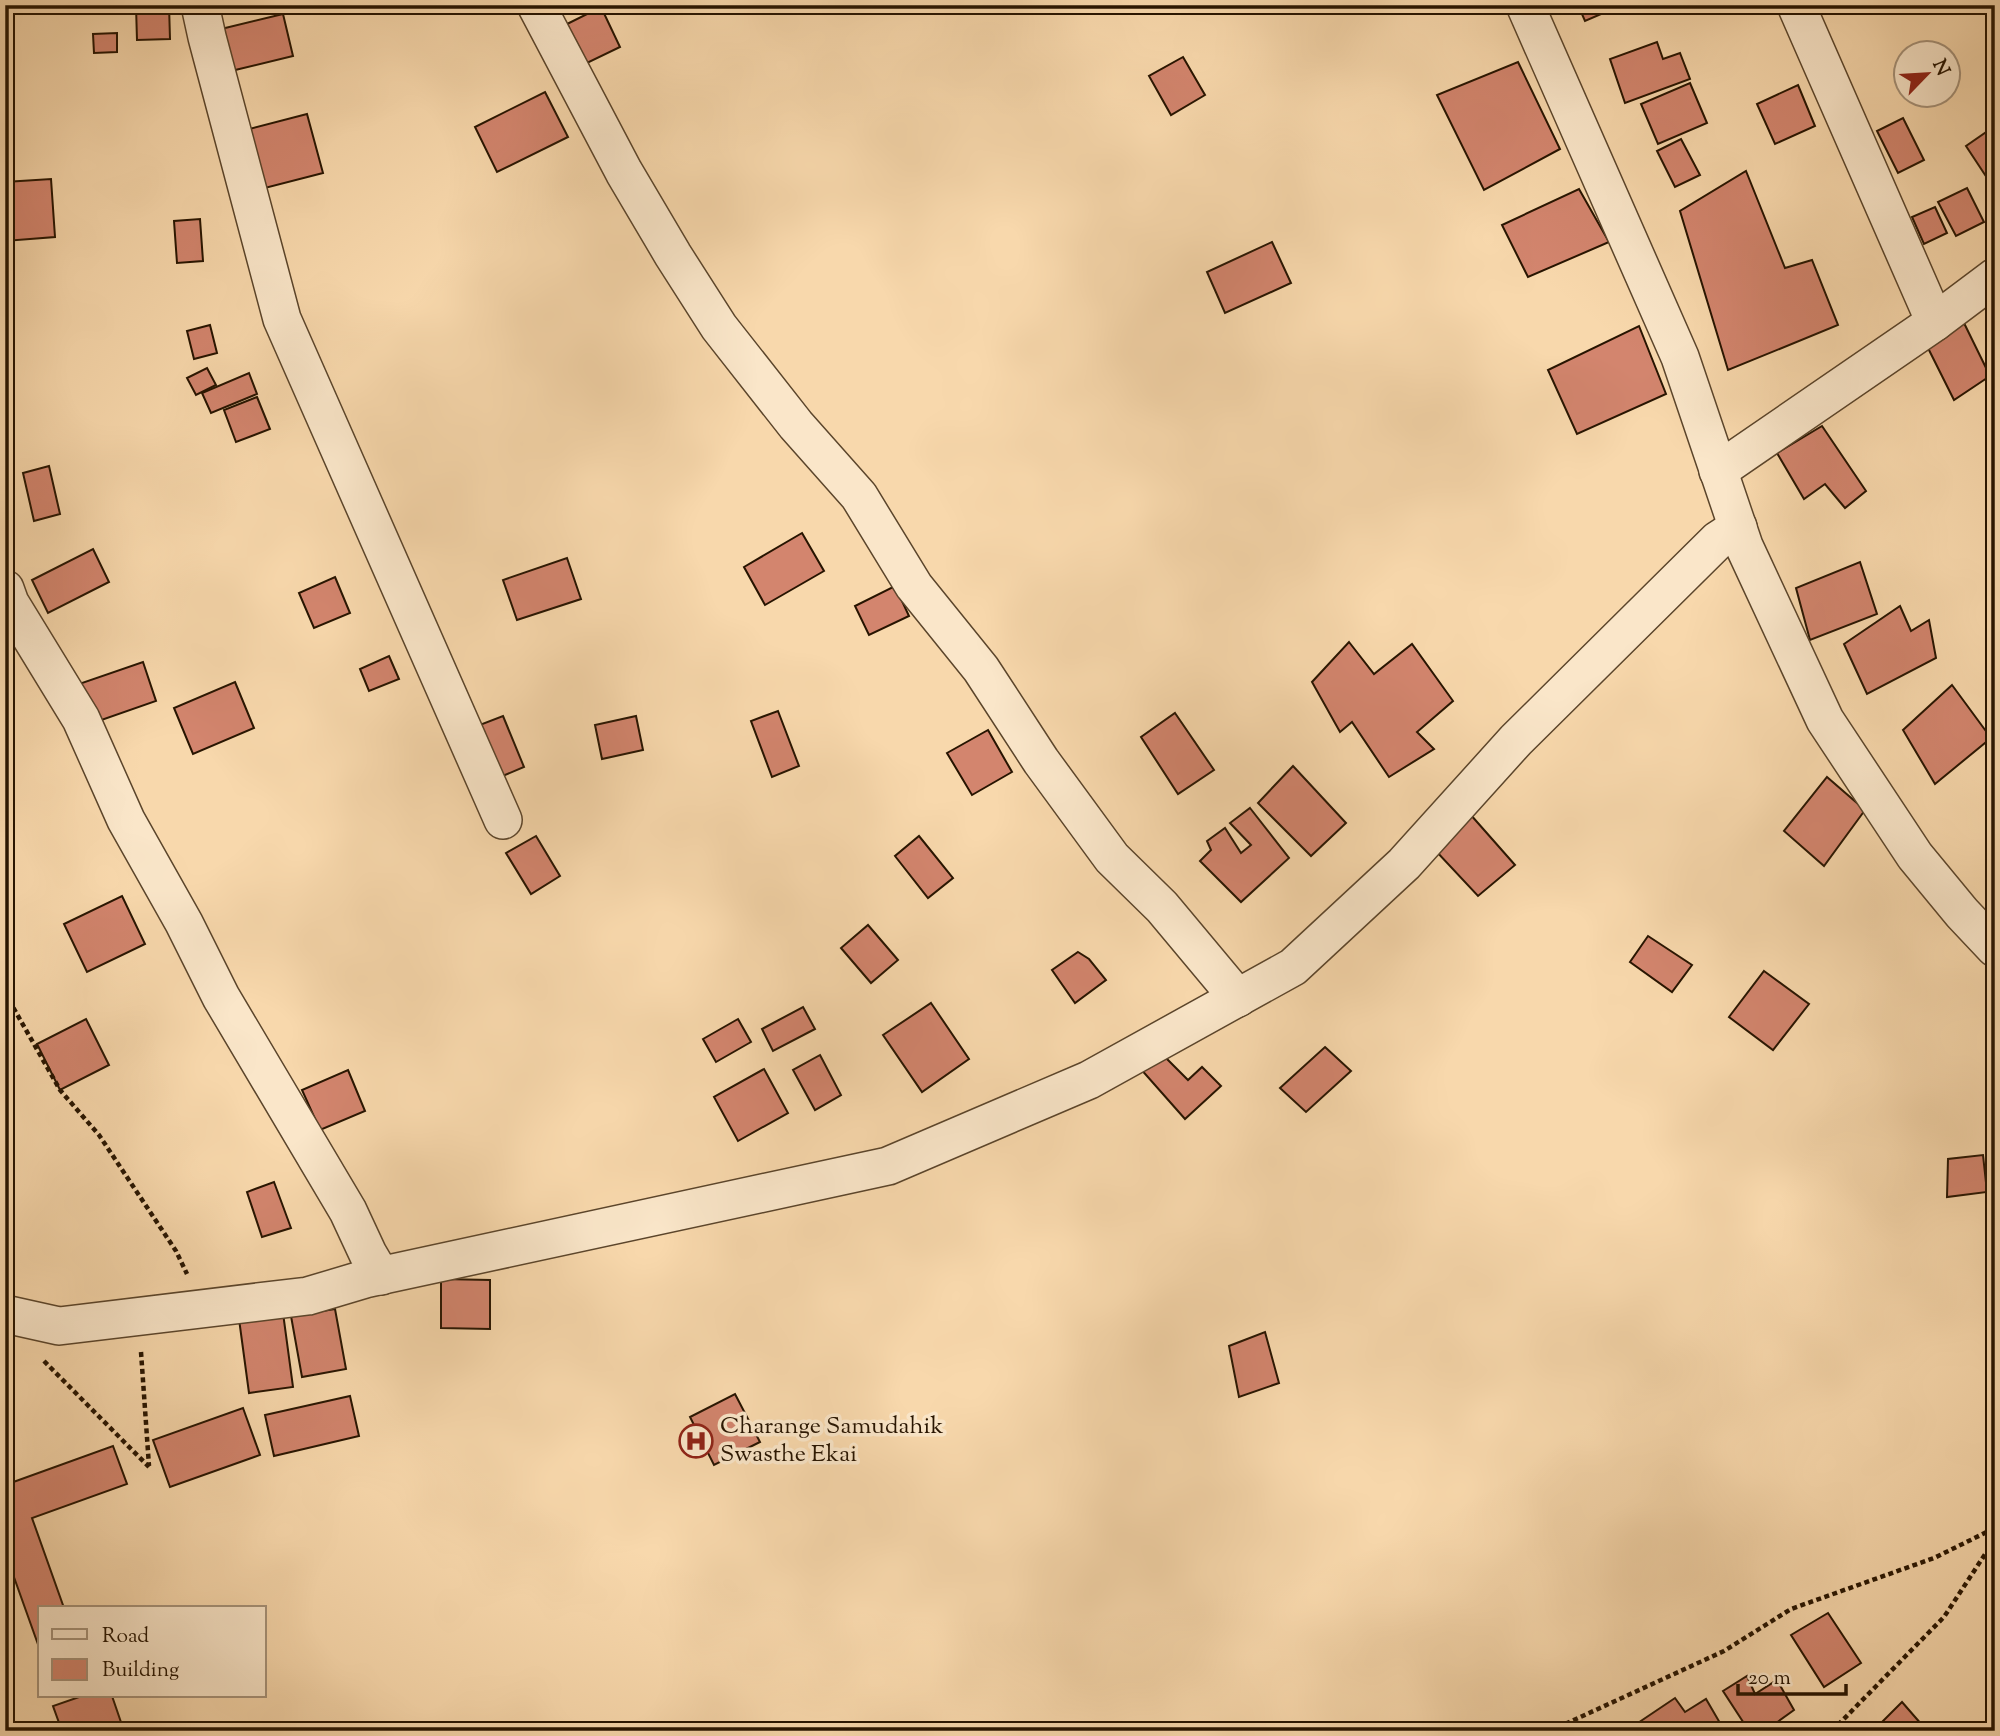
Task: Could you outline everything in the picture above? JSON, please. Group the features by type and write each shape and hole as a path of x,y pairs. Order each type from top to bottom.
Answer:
{"street":[{"path":"200,5 282,319 503,820"},
{"path":"536,5 624,172 719,327 796,425 859,496 914,586 981,669 1041,761 1112,858 1162,907 1238,998"},
{"path":"1525,5 1680,357 1744,545 1825,720 1915,856 1995,948"},
{"path":"1796,5 1935,322"},
{"path":"1718,471 1935,322 1995,277"},
{"path":"5,1314 59,1326 308,1296 381,1276 888,1166 1089,1080 1293,967 1404,864 1516,740 1718,540 1738,527"},
{"path":"5,589 10,603 81,719 126,820 184,923 221,997 348,1210 381,1276"}],"path":[{"path":"5,993 60,1090 99,1135 176,1251 204,1309"},
{"path":"44,1361 149,1467 138,1317"},
{"path":"1550,1731 1724,1651 1791,1609 1934,1558 1995,1528"},
{"path":"1832,1731 1944,1617 1995,1539"}],"building":[{"path":"99,5 125,5 125,13 99,11"},
{"path":"169,5 170,39 137,40 136,6"},
{"path":"1578,5 1622,5 1585,21"},
{"path":"601,7 620,47 587,63 567,24"},
{"path":"283,14 293,56 231,71 221,29"},
{"path":"117,33 117,52 94,53 93,34"},
{"path":"1657,42 1663,59 1680,53 1690,79 1625,103 1610,59"},
{"path":"1183,57 1205,95 1171,115 1149,76"},
{"path":"1518,62 1560,149 1484,190 1437,95"},
{"path":"1690,83 1707,123 1658,144 1641,104"},
{"path":"1798,85 1815,126 1775,144 1757,104"},
{"path":"545,92 568,137 497,172 475,127"},
{"path":"307,114 323,173 249,192 234,133"},
{"path":"1903,118 1924,160 1898,173 1877,131"},
{"path":"1995,126 1995,190 1966,146"},
{"path":"1681,139 1700,175 1675,187 1657,151"},
{"path":"1746,171 1785,268 1812,260 1838,325 1728,370 1680,211"},
{"path":"51,179 55,237 5,241 5,182"},
{"path":"1967,188 1984,222 1956,236 1938,202"},
{"path":"1579,189 1609,242 1528,277 1502,225"},
{"path":"1935,207 1947,233 1924,244 1912,217"},
{"path":"200,219 203,261 177,263 174,221"},
{"path":"1272,242 1291,283 1225,313 1207,272"},
{"path":"1964,323 1990,376 1954,400 1927,346"},
{"path":"210,325 217,353 194,359 187,331"},
{"path":"1639,326 1666,394 1577,434 1548,370"},
{"path":"207,368 216,385 196,395 187,378"},
{"path":"249,373 257,394 211,413 202,393"},
{"path":"257,397 270,429 236,442 224,410"},
{"path":"1822,426 1866,491 1845,508 1825,484 1804,499 1777,453"},
{"path":"49,466 60,514 34,521 23,473"},
{"path":"802,533 824,571 765,605 744,567"},
{"path":"93,549 109,582 48,613 32,580"},
{"path":"567,558 581,599 517,620 503,580"},
{"path":"1860,562 1877,614 1810,640 1796,588"},
{"path":"335,577 350,613 314,628 299,593"},
{"path":"895,586 909,616 869,635 855,606"},
{"path":"1900,606 1911,631 1929,620 1936,658 1867,694 1844,644"},
{"path":"1349,642 1374,674 1412,644 1453,701 1417,732 1434,749 1389,777 1352,722 1340,732 1312,682"},
{"path":"389,656 399,679 369,691 360,669"},
{"path":"143,662 156,701 90,724 76,685"},
{"path":"235,682 254,728 193,754 174,708"},
{"path":"1952,685 1991,738 1935,784 1903,730"},
{"path":"778,711 799,766 772,777 751,721"},
{"path":"1175,713 1214,770 1178,794 1141,737"},
{"path":"503,716 524,767 498,778 477,726"},
{"path":"636,716 643,750 602,759 595,725"},
{"path":"988,730 1012,772 972,795 947,753"},
{"path":"1293,766 1346,823 1311,856 1258,803"},
{"path":"1827,777 1865,810 1824,866 1784,831"},
{"path":"1250,808 1289,858 1241,902 1200,861 1211,850 1207,841 1225,828 1241,853 1251,845 1230,823"},
{"path":"1470,814 1515,865 1478,896 1435,850"},
{"path":"536,836 560,876 531,894 506,853"},
{"path":"919,836 953,878 928,898 895,856"},
{"path":"122,896 145,944 87,972 64,924"},
{"path":"868,925 898,960 871,983 841,948"},
{"path":"1648,936 1692,965 1672,992 1630,962"},
{"path":"1078,952 1089,959 1106,980 1075,1003 1052,970"},
{"path":"1764,971 1809,1004 1773,1050 1729,1017"},
{"path":"931,1003 969,1059 922,1092 883,1035"},
{"path":"803,1007 815,1029 773,1051 762,1029"},
{"path":"86,1019 109,1065 60,1090 37,1044"},
{"path":"738,1019 751,1042 716,1062 703,1039"},
{"path":"1325,1047 1351,1071 1306,1112 1280,1088"},
{"path":"1156,1048 1188,1080 1202,1067 1221,1086 1185,1119 1139,1067"},
{"path":"820,1055 841,1095 815,1110 793,1070"},
{"path":"764,1069 788,1113 738,1141 714,1097"},
{"path":"348,1070 365,1111 320,1130 302,1090"},
{"path":"1983,1155 1987,1192 1947,1197 1948,1159"},
{"path":"274,1182 291,1228 262,1237 247,1192"},
{"path":"441,1279 490,1280 490,1329 441,1328"},
{"path":"335,1309 346,1369 302,1377 291,1316"},
{"path":"283,1313 293,1387 249,1393 239,1319"},
{"path":"1265,1332 1279,1383 1239,1397 1229,1346"},
{"path":"735,1394 760,1442 714,1465 690,1417"},
{"path":"350,1396 359,1436 274,1456 265,1415"},
{"path":"243,1408 260,1455 170,1487 153,1440"},
{"path":"113,1446 127,1484 32,1518 63,1606 38,1606 38,1644 5,1552 5,1485"},
{"path":"1828,1613 1861,1663 1824,1687 1791,1635"},
{"path":"1747,1676 1755,1694 1777,1680 1794,1710 1765,1731 1749,1731 1723,1691"},
{"path":"76,1698 113,1698 124,1731 62,1731 53,1706"},
{"path":"1675,1698 1685,1712 1706,1699 1720,1723 1702,1731 1626,1731"},
{"path":"1902,1702 1922,1725 1915,1731 1873,1731"}],"place":[{"name":"Charange Samudahik Swasthe Ekai","path":"696,1441"}]}
